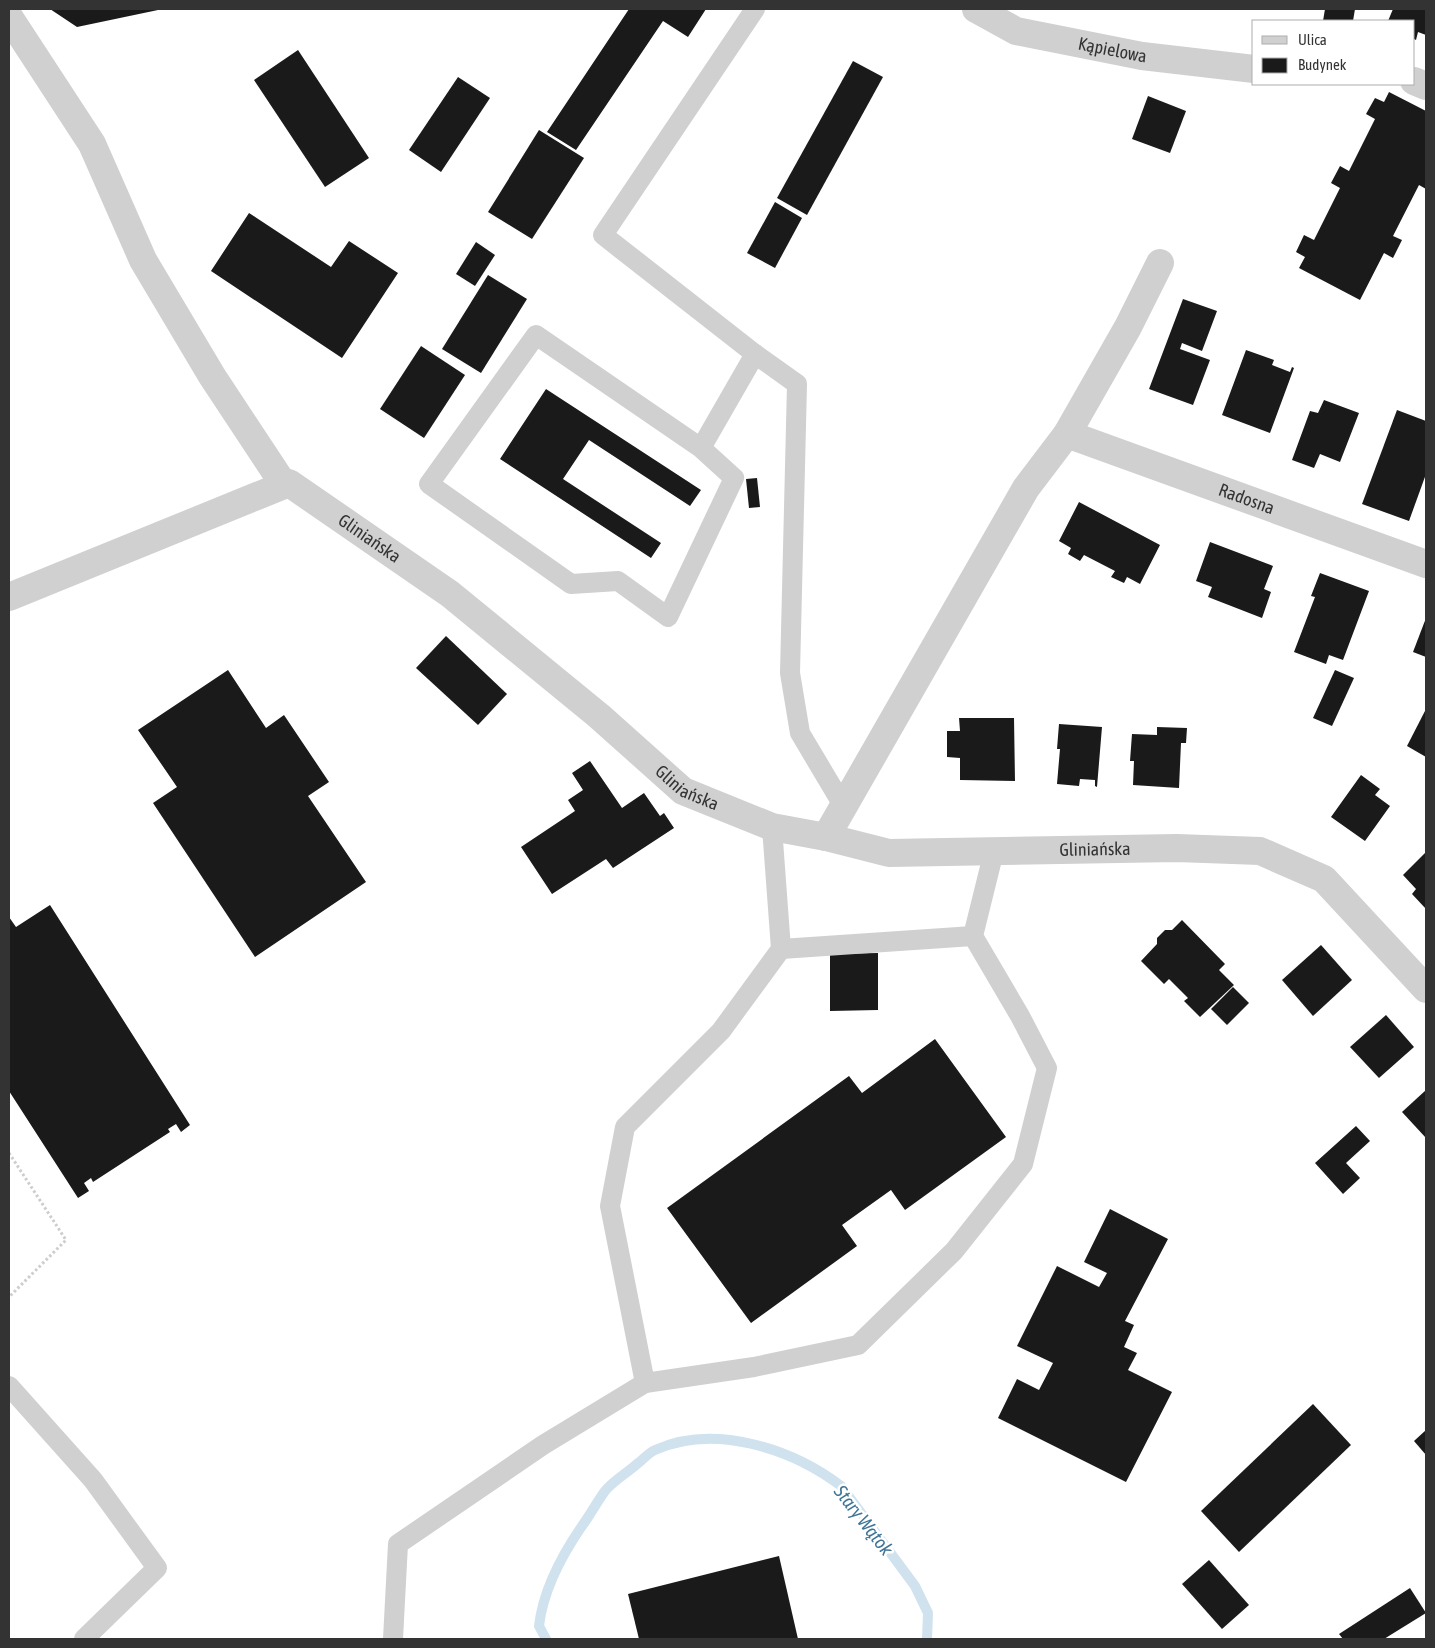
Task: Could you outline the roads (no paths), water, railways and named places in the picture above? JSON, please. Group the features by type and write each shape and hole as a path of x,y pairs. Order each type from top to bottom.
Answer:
{"street":[{"name":"Kąpielowa","path":"976,9 1016,31 1142,56 1252,69"},
{"path":"9,17 92,144 143,260 212,376 284,485 9,597"},
{"path":"826,837 1026,488 1067,434 1128,327 1160,263"},
{"name":"Radosna","path":"1067,434 1426,564"},
{"name":"Gliniańska","path":"284,485 289,483 450,594 599,716 683,791 772,827 826,837 889,853 1177,848 1260,851 1324,879 1426,989"}],"lane":[{"path":"755,9 603,235 755,354 797,384 790,673 800,733 844,807"},
{"path":"536,335 701,448 734,478 668,617 618,581 571,584 429,484 536,335"},
{"path":"701,448 755,354"},
{"path":"645,1383 610,1206 625,1127 721,1031 781,949 772,827"},
{"path":"393,1639 398,1544 542,1444 645,1383 754,1367 858,1345 954,1251 1023,1164 1047,1068 1020,1016 972,936 994,851"},
{"path":"781,949 972,936"},
{"path":"9,1386 93,1480 157,1568 84,1639"}],"waterway":[{"name":"Stary Wątok","path":"546,1639 539,1626 541,1613 554,1574 567,1549 608,1487 652,1451 678,1442 702,1439 752,1444 776,1451 800,1461 841,1486 915,1586 928,1613 927,1639"}]}
